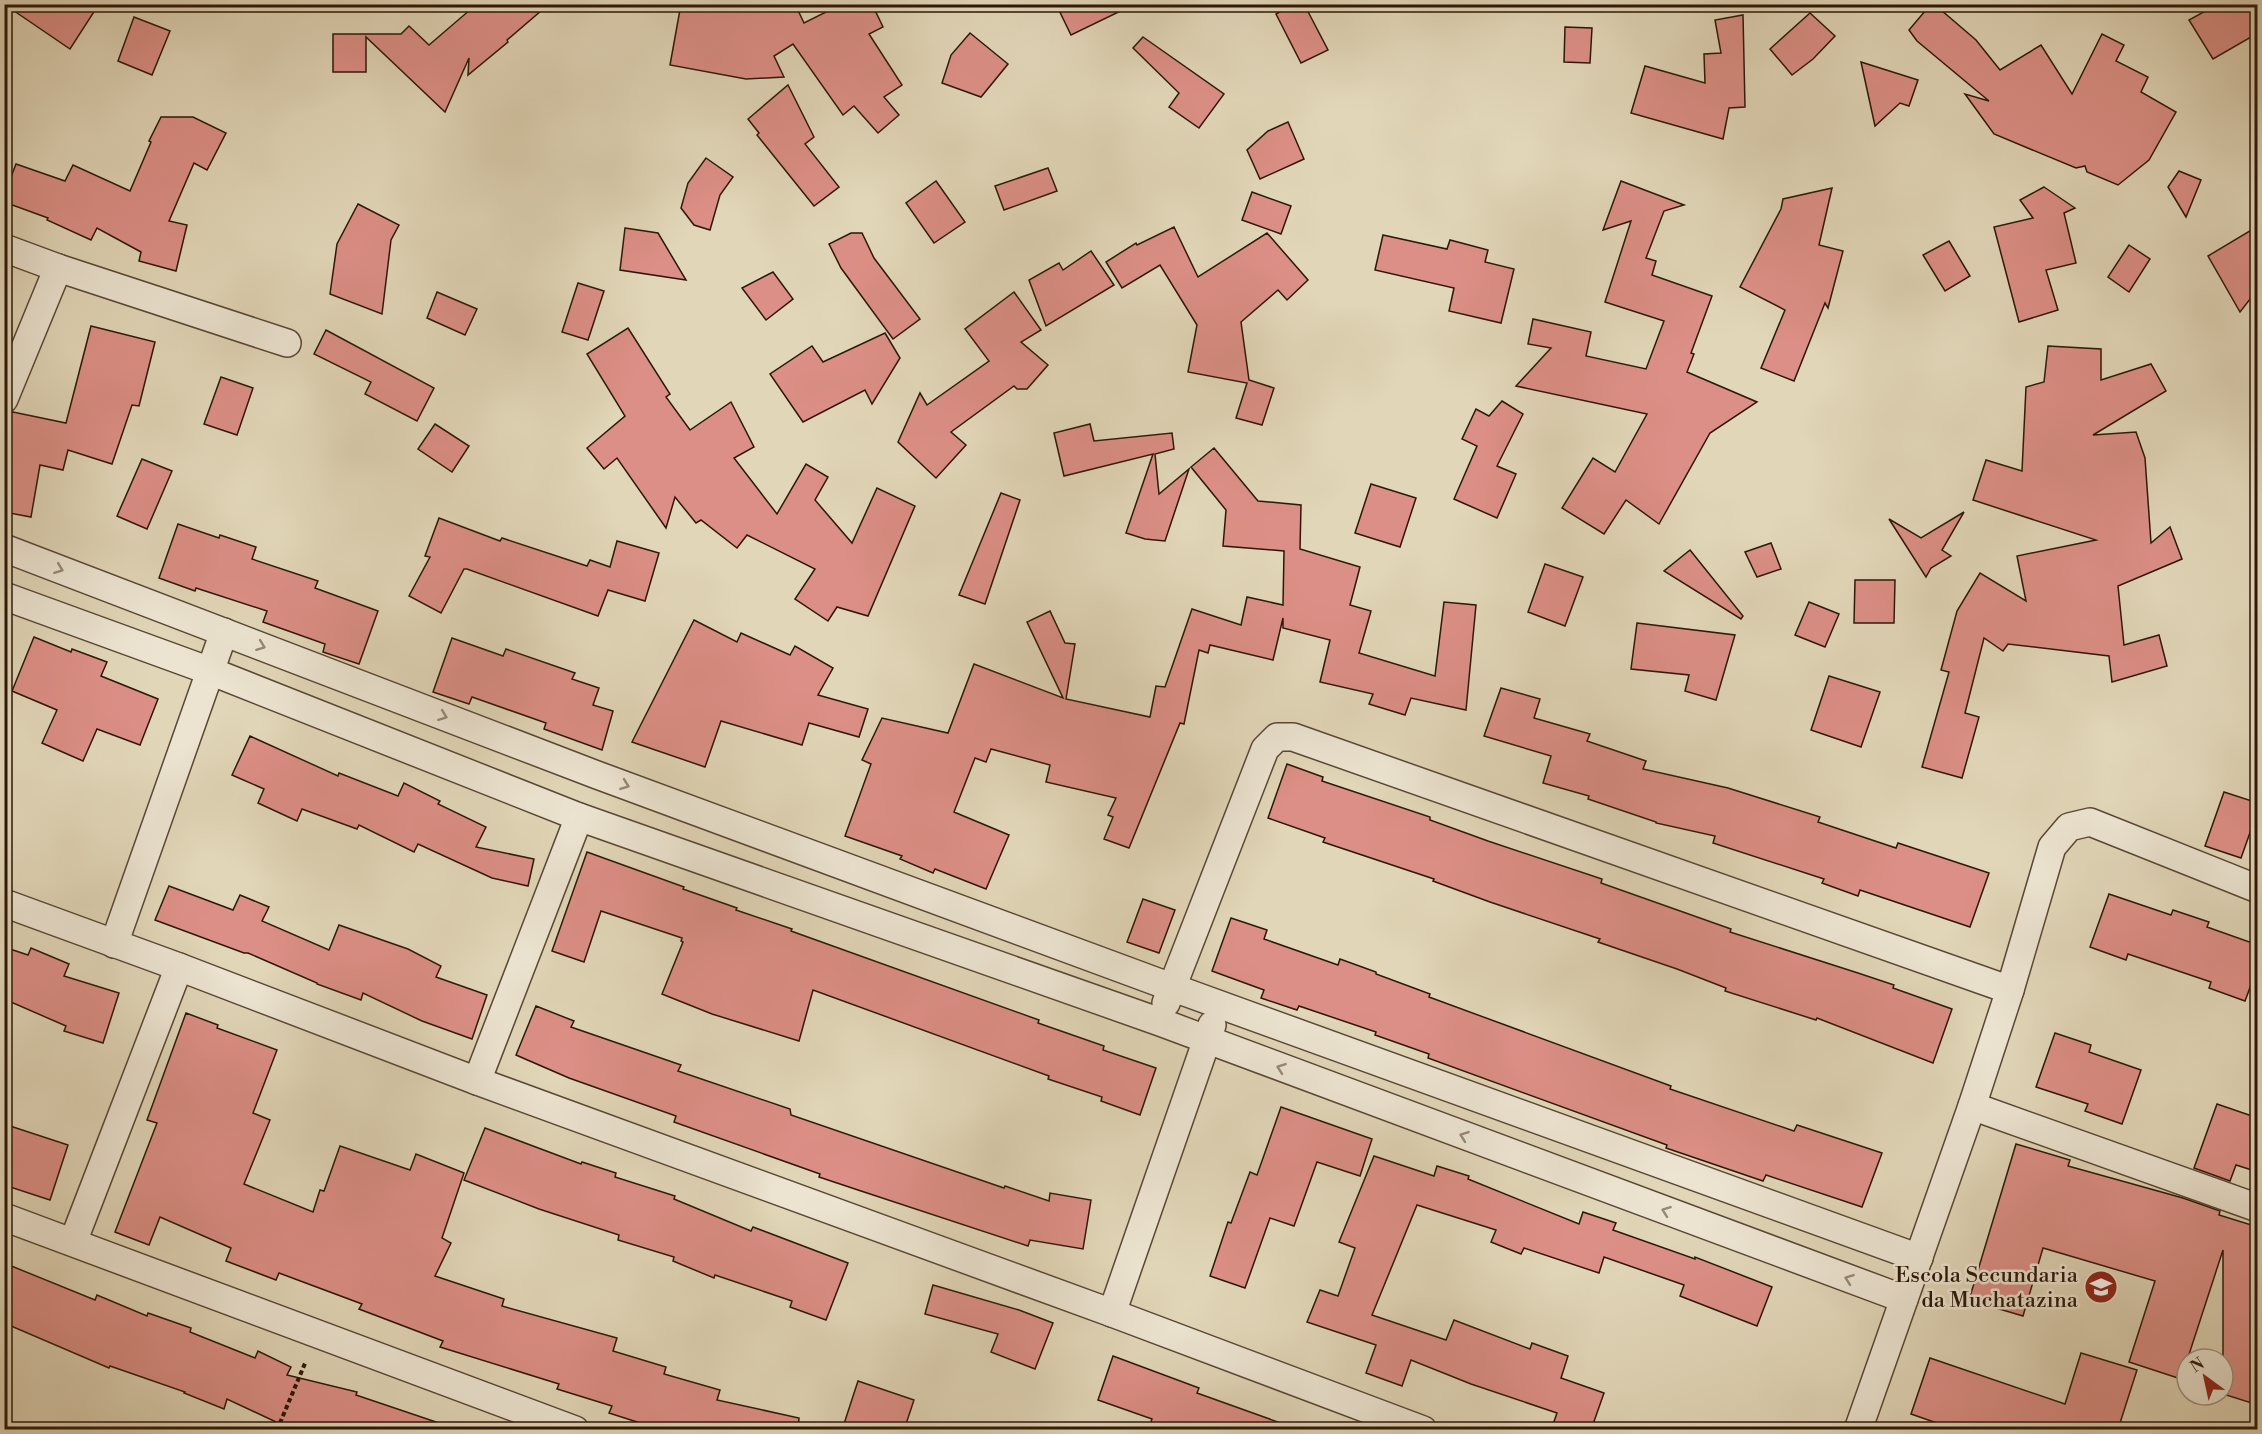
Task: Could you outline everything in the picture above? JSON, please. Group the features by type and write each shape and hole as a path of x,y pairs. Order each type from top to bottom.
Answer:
{"street":[{"path":"4,248 287,343"},
{"path":"4,399 58,268"},
{"path":"4,548 597,775 1171,987 1919,1258"},
{"path":"4,596 210,671 579,817 1160,1022 1904,1299"},
{"path":"114,944 225,632"},
{"path":"1160,1022 1171,987 1265,749 1277,736 1293,737 2010,990"},
{"path":"477,1081 579,817"},
{"path":"1858,1430 1972,1106 2010,990 2052,847 2069,828 2090,822 2258,889"},
{"path":"893,928 905,889"},
{"path":"4,903 477,1081 1112,1313 1422,1430"},
{"path":"73,1242 179,967"},
{"path":"1112,1313 1219,1004"},
{"path":"1972,1106 2258,1208"},
{"path":"1492,1147 1504,1107"},
{"path":"4,1217 575,1430"}],"path":[{"path":"278,1430 317,1334"}],"building":[{"path":"4,4 99,4 70,49"},
{"path":"471,4 549,4 468,75 469,58 445,112 366,37 366,72 333,72 333,34 401,34 409,26 429,45 471,9"},
{"path":"681,4 795,4 804,23 842,4 872,4 883,27 869,34 902,85 884,97 899,115 878,133 854,106 843,115 793,44 774,56 784,77 746,79 670,65"},
{"path":"1056,4 1135,4 1071,35"},
{"path":"1293,4 1304,4 1328,50 1301,63 1276,14"},
{"path":"1931,4 1934,4 1976,40 2000,70 2041,45 2072,94 2102,34 2124,45 2116,61 2148,77 2141,92 2176,112 2149,160 2118,185 2087,172 2085,166 2076,168 1994,134 1965,94 1989,101 1917,41 1909,30"},
{"path":"2218,4 2246,4 2258,25 2258,33 2213,59 2189,20"},
{"path":"1810,13 1835,36 1813,59 1792,75 1770,49"},
{"path":"1743,15 1745,107 1729,108 1723,139 1631,113 1645,66 1705,83 1704,54 1721,53 1715,20"},
{"path":"134,17 170,31 152,75 118,61"},
{"path":"1565,27 1592,28 1590,63 1564,62"},
{"path":"970,33 1008,64 981,97 942,83 951,55"},
{"path":"1143,37 1224,94 1199,128 1169,107 1179,93 1133,48"},
{"path":"1861,62 1918,80 1909,106 1900,103 1875,126"},
{"path":"788,85 814,137 805,144 839,187 814,206 757,135 759,133 748,119"},
{"path":"161,117 193,117 226,133 207,170 194,163 169,221 187,225 176,271 139,261 141,252 97,228 91,240 47,220 48,218 4,202 4,195 16,164 65,181 73,165 130,191"},
{"path":"1288,122 1304,159 1260,179 1247,150 1268,131"},
{"path":"706,158 733,177 720,195 710,230 694,225 681,208 688,183"},
{"path":"1048,168 1057,191 1004,210 995,186"},
{"path":"2179,171 2201,180 2186,217 2168,187"},
{"path":"936,181 965,222 934,243 906,203"},
{"path":"1621,181 1684,205 1664,211 1646,258 1656,261 1652,275 1712,296 1691,353 1694,354 1687,372 1757,402 1710,433 1659,524 1626,500 1604,534 1562,508 1593,458 1615,472 1647,414 1516,386 1551,348 1528,344 1533,319 1591,332 1586,356 1646,369 1664,321 1605,302 1631,221 1603,230"},
{"path":"2044,187 2075,208 2064,213 2076,263 2046,270 2058,310 2019,322 1994,227 2033,218 2020,200"},
{"path":"1832,188 1819,245 1843,251 1828,308 1825,303 1794,381 1761,368 1785,310 1740,287 1781,209 1783,199"},
{"path":"1252,192 1291,206 1281,234 1242,220"},
{"path":"358,204 399,225 391,240 382,314 330,294 337,244"},
{"path":"2258,226 2258,289 2240,312 2208,256"},
{"path":"1174,227 1198,277 1267,233 1308,280 1287,300 1278,290 1241,322 1249,380 1274,388 1262,425 1236,418 1247,383 1188,372 1197,325 1160,265 1122,288 1106,262 1136,243 1137,245"},
{"path":"625,228 658,233 686,280 620,270"},
{"path":"851,233 862,233 874,258 920,319 893,339 841,268 829,244"},
{"path":"1383,235 1447,249 1450,240 1488,250 1485,262 1514,269 1501,323 1449,311 1454,288 1375,270"},
{"path":"1949,241 1970,276 1945,291 1923,255"},
{"path":"2129,245 2150,259 2129,292 2108,277"},
{"path":"1091,251 1114,285 1046,326 1029,280 1059,263 1063,270"},
{"path":"773,272 793,299 766,320 742,288"},
{"path":"578,283 604,291 588,340 562,332"},
{"path":"437,292 477,309 465,335 427,318"},
{"path":"1014,292 1041,330 1021,342 1048,365 1027,389 1017,389 1014,386 951,432 966,445 936,478 898,442 920,393 927,405 989,361 965,329"},
{"path":"91,326 155,342 139,406 132,405 112,464 68,450 63,470 40,465 31,517 4,512 4,446 8,430 4,429 5,414 13,412 66,423"},
{"path":"628,328 670,394 666,397 690,430 731,402 754,447 734,458 777,514 806,464 828,477 815,500 852,543 877,488 915,506 868,616 837,607 828,621 795,599 815,569 747,535 737,548 701,520 696,523 675,497 666,528 617,458 604,469 587,448 625,416 587,354"},
{"path":"326,330 434,388 417,421 365,394 371,382 314,354"},
{"path":"885,333 900,358 872,404 865,390 803,422 770,374 812,346 823,362"},
{"path":"2048,346 2101,349 2101,380 2151,364 2166,391 2093,435 2136,432 2145,458 2151,543 2170,527 2182,559 2118,586 2124,645 2159,635 2167,666 2112,682 2109,656 2008,644 2003,651 1984,638 1965,713 1979,717 1962,778 1922,767 1949,672 1941,670 1957,611 1980,573 2026,601 2017,556 2096,540 1973,500 1986,460 2022,471 2026,387 2044,382"},
{"path":"221,377 253,388 237,435 204,424"},
{"path":"1502,401 1523,414 1497,466 1516,474 1497,518 1454,499 1477,446 1462,439 1476,409 1489,416"},
{"path":"435,424 469,446 452,472 418,449"},
{"path":"1090,424 1094,441 1172,433 1174,449 1155,454 1159,494 1189,469 1165,541 1145,539 1126,533 1153,454 1064,476 1054,433"},
{"path":"1214,448 1258,501 1301,505 1300,549 1360,567 1350,605 1371,611 1359,653 1435,676 1444,602 1476,605 1466,710 1411,698 1405,715 1369,704 1373,694 1320,682 1330,640 1283,628 1283,618 1273,660 1210,645 1208,653 1199,650 1184,724 1180,723 1129,848 1104,839 1113,817 1108,815 1116,798 1046,782 1050,765 991,749 986,762 975,758 954,812 1009,835 986,889 935,869 933,873 900,859 902,856 845,836 871,764 862,760 882,718 948,733 974,664 1063,698 1027,622 1050,611 1065,643 1075,644 1066,699 1150,717 1156,686 1165,687 1192,609 1241,625 1247,597 1283,605 1284,551 1223,546 1226,510 1191,467"},
{"path":"142,459 172,471 147,529 117,516"},
{"path":"1371,484 1416,498 1400,547 1355,533"},
{"path":"1001,493 1020,500 985,604 959,595"},
{"path":"1964,512 1942,550 1951,556 1931,568 1926,577 1889,519 1921,538"},
{"path":"439,518 500,541 502,538 587,566 590,560 610,567 617,541 659,553 645,601 608,590 598,616 467,569 464,569 441,613 409,596 430,557 425,556"},
{"path":"178,524 219,538 220,535 256,547 252,559 318,581 315,588 378,611 359,664 323,652 325,644 263,622 267,611 196,588 195,591 159,578"},
{"path":"1771,543 1781,569 1757,577 1745,552"},
{"path":"1690,550 1743,616 1741,619 1664,571"},
{"path":"1545,564 1583,577 1565,626 1528,612"},
{"path":"1855,580 1895,580 1894,623 1854,623"},
{"path":"1809,602 1839,614 1825,647 1795,635"},
{"path":"694,620 737,642 741,633 790,655 795,646 833,668 818,695 868,709 859,737 809,723 802,745 721,721 705,767 632,742"},
{"path":"1637,623 1735,635 1716,700 1685,691 1689,675 1631,669"},
{"path":"34,637 71,652 72,649 107,662 101,676 158,699 140,745 97,729 83,761 42,743 57,710 12,691"},
{"path":"452,638 503,656 506,649 575,673 572,679 599,688 593,705 613,711 602,750 544,729 546,723 472,697 469,704 433,692"},
{"path":"1829,676 1880,692 1861,747 1811,730"},
{"path":"1501,688 1540,699 1534,718 1590,734 1587,741 1646,761 1643,769 1728,788 1820,817 1818,822 1896,848 1898,843 1989,873 1970,927 1860,890 1858,896 1822,883 1824,879 1713,843 1715,836 1656,823 1588,799 1589,796 1543,783 1551,756 1484,736"},
{"path":"250,736 338,776 339,773 398,796 404,783 440,801 438,804 486,827 476,847 534,859 528,886 492,878 418,844 414,852 359,825 357,829 302,809 297,821 258,803 264,789 232,775"},
{"path":"1287,764 1323,777 1322,781 1602,879 1601,883 1731,929 1730,932 1894,985 1893,988 1952,1009 1933,1063 1817,1018 1816,1020 1725,991 1726,988 1677,969 1598,942 1600,939 1323,842 1325,838 1268,818"},
{"path":"2224,792 2258,803 2258,810 2241,858 2205,846"},
{"path":"587,852 684,887 683,889 737,908 736,910 792,929 791,931 1039,1020 1038,1023 1104,1046 1103,1050 1156,1068 1140,1115 1101,1101 1102,1097 1048,1079 1049,1076 813,990 799,1041 712,1014 662,994 683,942 682,938 601,911 584,962 552,951"},
{"path":"169,886 233,910 240,895 269,907 262,921 329,950 339,925 408,949 441,966 436,977 487,995 472,1039 422,1021 363,993 361,1000 317,984 248,953 155,920"},
{"path":"2109,894 2171,915 2173,910 2209,922 2207,927 2258,945 2258,966 2245,1001 2209,988 2211,982 2128,954 2126,960 2090,947"},
{"path":"1143,899 1175,910 1159,953 1127,942"},
{"path":"1231,918 1267,930 1264,939 1338,965 1340,959 1376,972 1376,974 1430,994 1429,997 1671,1086 1670,1089 1794,1131 1797,1125 1882,1153 1862,1207 1766,1175 1763,1181 1666,1148 1667,1145 1428,1058 1429,1054 1375,1035 1376,1032 1299,1006 1297,1010 1261,998 1264,990 1212,971"},
{"path":"4,947 28,955 31,948 69,964 64,976 119,993 103,1043 64,1031 66,1026 4,999"},
{"path":"536,1006 574,1021 571,1027 681,1065 678,1071 790,1109 791,1115 1004,1188 1005,1186 1049,1201 1050,1193 1091,1200 1083,1249 1030,1240 1028,1246 819,1177 820,1174 674,1122 676,1116 569,1078 516,1055"},
{"path":"186,1013 218,1025 217,1028 277,1050 253,1113 270,1120 244,1184 313,1212 320,1190 324,1191 340,1146 410,1170 416,1154 464,1173 442,1238 451,1243 435,1276 504,1299 502,1306 617,1338 613,1351 666,1367 664,1374 720,1390 717,1400 799,1418 798,1430 662,1430 609,1413 612,1406 557,1389 559,1384 440,1347 443,1341 359,1309 362,1304 279,1273 276,1280 226,1261 231,1248 160,1217 149,1245 115,1232 157,1123 147,1120"},
{"path":"2055,1033 2091,1045 2089,1052 2141,1070 2122,1124 2085,1111 2088,1104 2036,1087"},
{"path":"2217,1104 2258,1118 2258,1172 2236,1165 2230,1181 2194,1168"},
{"path":"1281,1107 1372,1139 1360,1176 1317,1162 1294,1226 1270,1218 1245,1288 1210,1276 1228,1222 1231,1223 1250,1172 1257,1175"},
{"path":"4,1124 68,1145 50,1200 4,1185"},
{"path":"485,1128 581,1164 582,1162 616,1173 615,1177 675,1196 674,1199 751,1231 753,1227 848,1263 826,1320 790,1307 792,1301 715,1275 714,1278 673,1261 674,1257 618,1240 619,1235 539,1209 464,1180"},
{"path":"2016,1144 2070,1160 2068,1166 2183,1198 2220,1211 2219,1215 2258,1227 2258,1405 2235,1398 2235,1347 2223,1347 2223,1250 2191,1347 2175,1347 2175,1377 2129,1362 2155,1281 2043,1248 2023,1316 1969,1300"},
{"path":"1374,1156 1434,1176 1437,1166 1469,1176 1468,1179 1579,1224 1583,1212 1616,1223 1613,1230 1695,1259 1695,1257 1772,1287 1757,1326 1680,1296 1684,1285 1604,1257 1599,1273 1524,1248 1521,1254 1491,1242 1496,1230 1417,1205 1372,1315 1446,1340 1454,1320 1530,1349 1532,1343 1568,1356 1561,1378 1604,1393 1591,1430 1551,1430 1557,1413 1471,1384 1411,1360 1402,1386 1366,1373 1376,1345 1307,1322 1320,1290 1338,1296 1355,1248 1339,1242"},
{"path":"4,1263 95,1300 97,1295 147,1316 148,1313 191,1328 190,1332 255,1358 258,1351 291,1367 287,1375 357,1392 356,1395 445,1425 444,1430 293,1430 227,1399 224,1409 185,1392 110,1366 109,1368 4,1323"},
{"path":"933,1285 1019,1310 1053,1323 1035,1369 991,1352 998,1334 925,1314"},
{"path":"2081,1353 2137,1370 2120,1423 2127,1425 2126,1430 1957,1430 1911,1414 1930,1358 2065,1404"},
{"path":"1113,1356 1199,1388 1197,1393 1289,1426 1288,1430 1164,1430 1150,1424 1152,1419 1098,1400"},
{"path":"858,1381 914,1400 904,1430 842,1430"}],"place":[{"name":"Escola Secundaria da Muchatazina","path":"2101,1287"}]}
